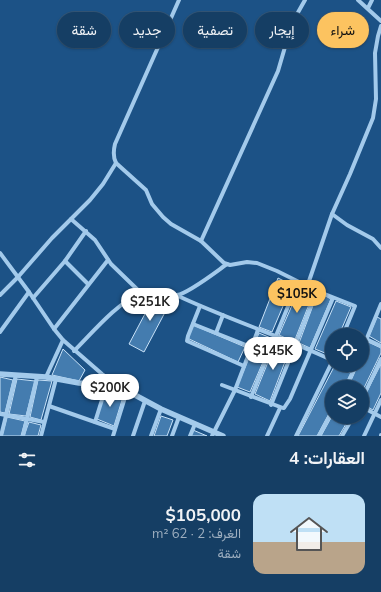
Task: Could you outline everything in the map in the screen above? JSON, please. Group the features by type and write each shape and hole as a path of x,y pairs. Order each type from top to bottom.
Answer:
{"street":[{"path":"179,0 115,144 113,153 116,164 146,190 152,204 163,217 171,224 201,241 220,260 227,264"},
{"path":"201,241 278,71 290,29 305,0"},
{"path":"358,0 381,21"},
{"path":"368,8 372,0"},
{"path":"307,287 332,214 373,118 376,99 375,60 378,36 381,26"},
{"path":"375,60 381,62"},
{"path":"0,296 103,184 116,164"},
{"path":"332,214 347,225 373,239 381,248"},
{"path":"71,219 95,240 108,260 141,293"},
{"path":"33,298 65,261 86,231"},
{"path":"0,253 54,329 74,351 127,391 213,434 223,436"},
{"path":"0,261 4,257"},
{"path":"54,329 108,260"},
{"path":"65,261 88,284"},
{"path":"176,295 188,290 227,264 252,262 277,271 307,287 355,306 346,328"},
{"path":"251,397 298,282"},
{"path":"74,351 111,314 141,293 152,291 176,295 258,330 311,350 325,357"},
{"path":"271,405 316,291"},
{"path":"0,332 29,292"},
{"path":"222,385 271,405 284,408 290,399 333,298"},
{"path":"369,333 379,314 381,304"},
{"path":"200,306 187,341 244,366"},
{"path":"216,332 223,315"},
{"path":"193,324 251,347"},
{"path":"213,434 235,390 258,330"},
{"path":"46,378 63,340"},
{"path":"369,340 381,346"},
{"path":"369,384 381,359"},
{"path":"296,436 327,372"},
{"path":"0,374 56,379 106,387 120,387"},
{"path":"1,436 16,376"},
{"path":"23,436 37,377"},
{"path":"41,436 56,379"},
{"path":"95,422 106,387"},
{"path":"113,436 127,391"},
{"path":"364,436 381,400"},
{"path":"133,436 145,401"},
{"path":"49,406 115,429"},
{"path":"267,436 280,408"},
{"path":"152,436 162,409"},
{"path":"369,411 381,417"},
{"path":"0,414 44,422"},
{"path":"172,436 179,417"},
{"path":"190,436 195,424"},
{"path":"319,436 326,424"},
{"path":"342,436 348,424"}],"building":[{"path":"278,278 292,285 272,332 259,327"},
{"path":"300,287 314,292 294,342 279,335"},
{"path":"318,292 331,299 310,348 299,343"},
{"path":"156,293 171,301 144,352 129,344"},
{"path":"336,301 351,307 342,328 325,328 325,353 315,349"},
{"path":"377,317 381,319 381,343 369,336"},
{"path":"193,325 245,347 238,362 187,338"},
{"path":"259,333 273,339 250,392 237,387"},
{"path":"277,340 291,346 270,401 255,394"},
{"path":"369,342 381,348 381,353 368,380 351,380 355,372 369,372"},
{"path":"63,349 85,370 79,381 52,375"},
{"path":"381,364 381,393 373,410 369,408 369,387"},
{"path":"331,372 351,373 348,380 327,380"},
{"path":"0,377 13,380 5,413 0,412"},
{"path":"17,379 35,381 26,416 9,414"},
{"path":"38,380 52,381 41,420 30,417"},
{"path":"325,384 325,421 317,436 298,436"},
{"path":"105,391 123,397 114,426 97,419"},
{"path":"161,416 173,420 167,436 154,436"},
{"path":"7,417 25,421 21,436 2,436"},
{"path":"29,422 41,425 38,436 24,436"},
{"path":"328,424 346,424 339,436 321,436"},
{"path":"193,430 207,436 191,436"}]}
